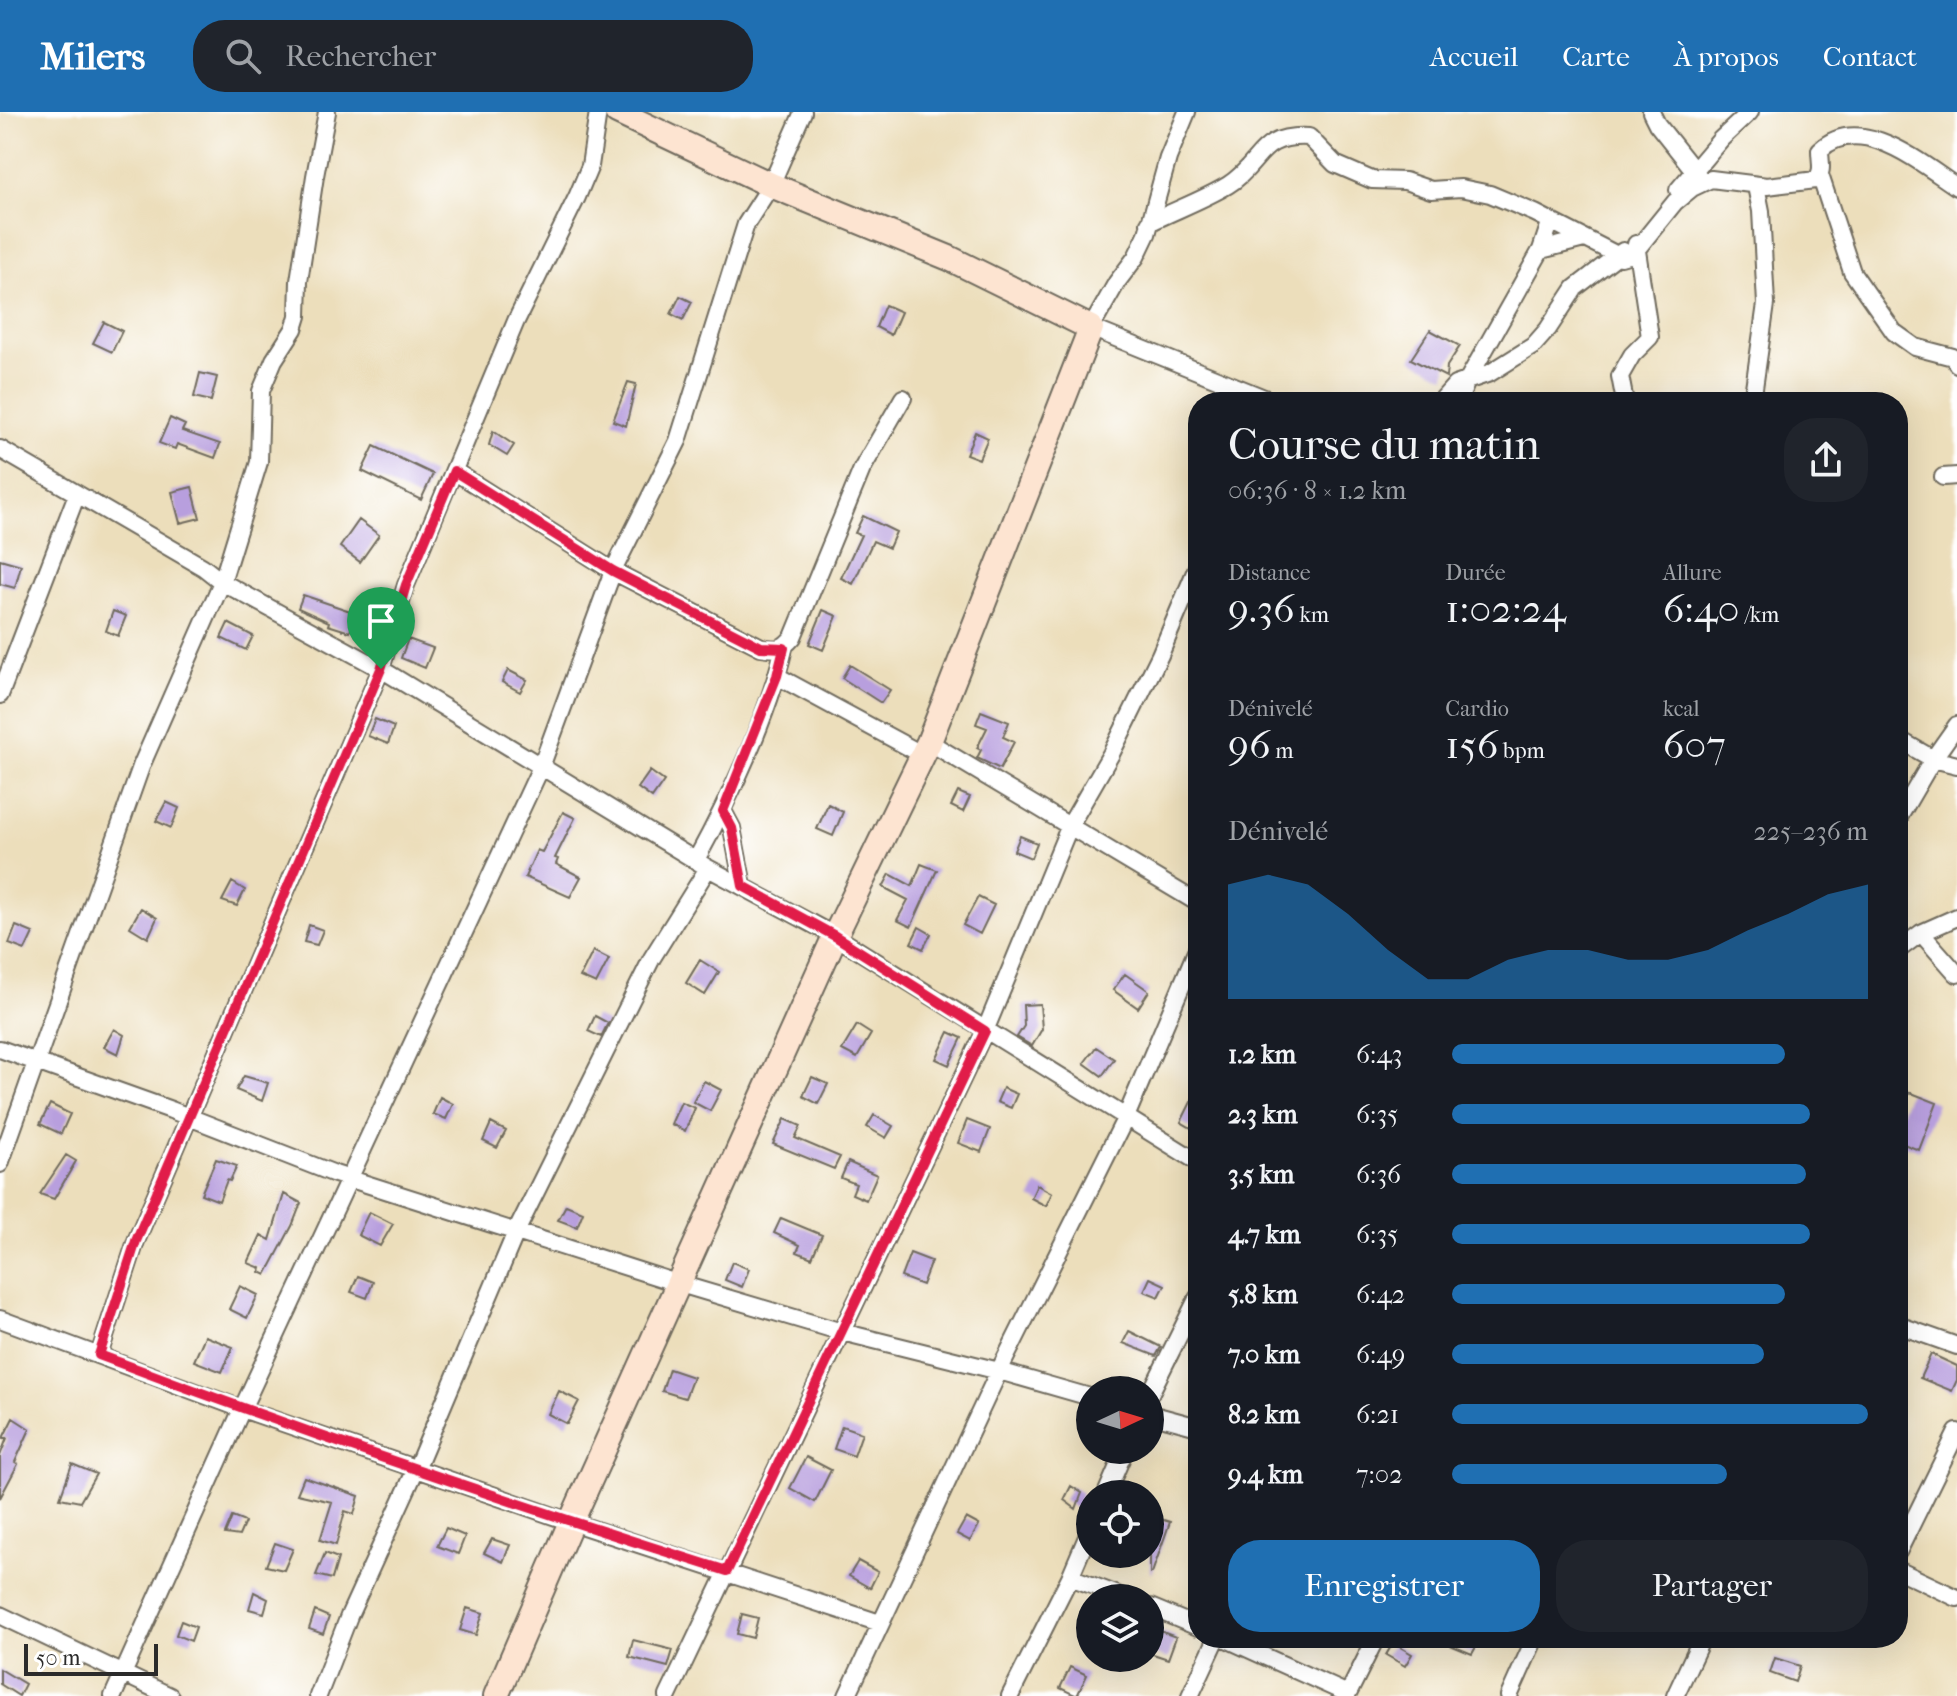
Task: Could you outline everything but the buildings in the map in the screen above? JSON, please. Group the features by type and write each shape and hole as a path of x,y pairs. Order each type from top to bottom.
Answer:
{"street":[{"path":"0,1164 142,764 222,582 259,462 261,391 298,316 299,281 327,112"},
{"path":"99,1355 136,1241 381,669 406,585 516,321 590,166 598,112"},
{"path":"617,112 771,185 949,258 1091,328 1238,392"},
{"path":"113,1696 242,1409 541,767 613,571 678,441 706,360 746,224 771,185 803,112"},
{"path":"496,1696 835,936 926,748 1091,328 1147,234 1168,158 1187,112"},
{"path":"1651,112 1699,178 1726,179 1756,186 1810,182 1820,175"},
{"path":"1449,392 1455,385 1490,373 1533,346 1575,288 1618,255 1636,246 1662,208 1699,178 1721,139 1750,112"},
{"path":"1957,187 1884,132 1867,125 1837,132 1820,150 1820,175 1852,272 1894,332 1915,347 1953,357 1957,364"},
{"path":"1149,223 1230,184 1266,147 1283,137 1309,137 1335,164 1372,180 1405,181 1431,190 1461,188 1490,194 1618,255"},
{"path":"1753,392 1766,304 1761,211 1756,186"},
{"path":"1462,392 1541,250 1550,223"},
{"path":"1541,250 1584,239"},
{"path":"1623,392 1620,376 1632,355 1650,337 1636,246"},
{"path":"318,1696 349,1616 416,1469 516,1232 702,864 777,676 784,648 793,637 862,469 903,398"},
{"path":"1,451 203,567 222,582 381,669 702,864 835,936 1188,1156"},
{"path":"454,471 613,571 761,647 784,648"},
{"path":"0,695 77,494"},
{"path":"668,1696 985,1031 1070,825 1118,740 1188,591"},
{"path":"777,676 926,748 1070,825 1188,897"},
{"path":"1908,802 1957,725"},
{"path":"1908,745 1933,759 1957,765"},
{"path":"723,811 732,828 743,886"},
{"path":"1908,943 1921,933 1957,917"},
{"path":"1921,933 1957,974"},
{"path":"847,1696 999,1371 1126,1117 1188,971"},
{"path":"0,1049 351,1179 516,1232 842,1332 1076,1393"},
{"path":"1159,1376 1188,1317"},
{"path":"0,1319 242,1409 571,1522 880,1623"},
{"path":"1908,1329 1957,1346"},
{"path":"1164,1418 1188,1424"},
{"path":"1908,1532 1957,1432"},
{"path":"1010,1696 1076,1563"},
{"path":"1908,1575 1957,1598"},
{"path":"1070,1577 1089,1584"},
{"path":"1164,1613 1188,1623"},
{"path":"0,1615 170,1696"},
{"path":"1190,1696 1212,1648"},
{"path":"1246,1648 1347,1695 1371,1648"},
{"path":"1509,1696 1531,1648"},
{"path":"1675,1696 1697,1648"}],"route":[{"path":"454,471 613,571 761,647 784,648 777,676 723,811 732,828 743,886 835,936 985,1031 727,1571 571,1522 242,1409 99,1355 136,1241 381,669 406,585 454,471"}]}
